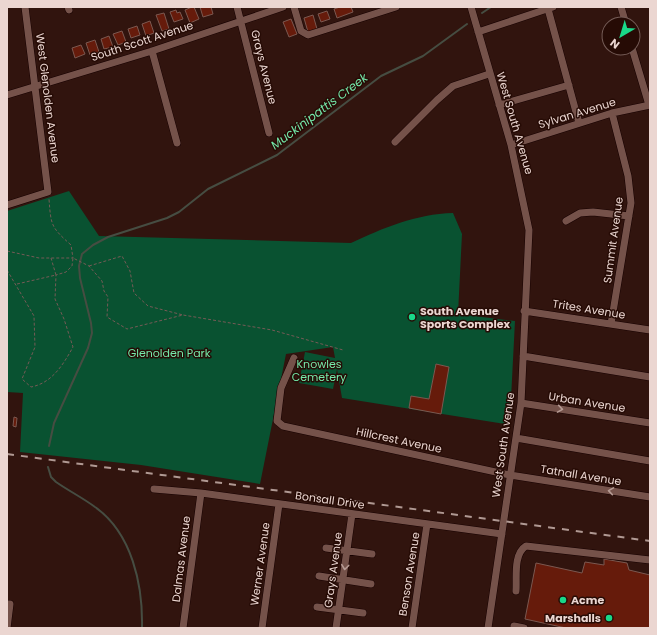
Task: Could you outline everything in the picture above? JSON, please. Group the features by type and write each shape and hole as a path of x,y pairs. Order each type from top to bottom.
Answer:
{"street":[{"name":"West Glenolden Avenue","path":"25,7 48,192"},
{"name":"Grays Avenue","path":"237,7 268,133"},
{"name":"South Scott Avenue","path":"7,95 283,7"},
{"path":"294,7 301,31 308,35 396,7"},
{"name":"West South Avenue","path":"471,7 489,74 511,145 529,230 524,311 521,403 488,628"},
{"path":"478,32 550,8 580,123"},
{"path":"152,50 177,143"},
{"path":"634,56 649,105"},
{"path":"395,142 453,86 489,74"},
{"path":"499,105 569,85"},
{"name":"Sylvan Avenue","path":"511,145 580,123 649,105"},
{"name":"Summit Avenue","path":"611,324 631,203 628,176 612,114"},
{"path":"7,205 48,192"},
{"path":"566,221 580,213 593,212 629,216"},
{"name":"Trites Avenue","path":"524,311 650,330"},
{"path":"523,356 650,377"},
{"name":"Hillcrest Avenue","path":"294,358 281,388 277,421 284,426 510,475"},
{"name":"Urban Avenue","path":"521,403 650,422"},
{"path":"516,438 650,461"},
{"name":"Tatnall Avenue","path":"510,475 650,497"},
{"name":"Bonsall Drive","path":"154,489 201,493 502,534"},
{"name":"Dalmas Avenue","path":"183,628 201,493"},
{"name":"Werner Avenue","path":"262,628 279,504"},
{"name":"Grays Avenue","path":"336,628 352,514"},
{"name":"Benson Avenue","path":"412,628 427,524"},
{"path":"516,591 518,556 522,549 526,546 650,560"},
{"path":"326,548 372,554"},
{"path":"319,576 371,584"},
{"path":"7,628 8,604"},
{"path":"317,607 363,612"},
{"path":"514,626 524,628"}],"path":[{"path":"16,284 66,272 72,266 73,258 71,245 56,231 51,222 48,192"},
{"path":"7,251 39,258 73,258 89,266 102,281 104,291 108,297 107,317 127,329 184,315"},
{"path":"89,266 122,256 130,271 134,293 148,306 184,315 272,330 343,350"},
{"path":"7,270 34,316 35,347 22,379 31,386 41,385 62,367 73,346 64,319 55,299 56,275 51,258"}],"green space":[{"name":"Glenolden Park","path":"69,191 99,236 351,243 375,232 413,219 453,213 462,234 458,314 515,321 510,418 505,424 342,398 337,369 333,389 299,383 305,352 335,358 333,347 286,354 260,484 141,465 20,452 23,393 7,392 7,211"}],"building":[{"path":"194,7 199,19 190,23 185,10"},
{"path":"200,7 211,7 213,14 203,17"},
{"path":"340,7 351,7 353,12 337,18 334,9"},
{"path":"176,10 177,13 180,12 183,19 174,22 170,12"},
{"path":"327,11 330,19 321,22 318,14"},
{"path":"164,13 169,29 162,31 156,15"},
{"path":"313,15 317,29 308,32 304,18"},
{"path":"291,19 297,34 289,37 283,22"},
{"path":"150,21 154,33 146,36 142,24"},
{"path":"137,26 140,35 131,38 128,29"},
{"path":"122,31 126,42 118,45 113,34"},
{"path":"109,36 113,47 104,49 101,39"},
{"path":"95,40 99,52 90,55 86,43"},
{"path":"81,45 85,54 75,58 72,48"},
{"path":"436,364 449,367 441,414 409,408 411,396 429,399"},
{"path":"14,417 17,418 16,427 13,426"},
{"path":"604,559 627,563 629,570 650,575 650,628 566,628 525,619 536,563 582,573 585,562 604,565"}],"waterway":[{"name":"Muckinipattis Creek","path":"482,13 491,7"},
{"name":"Muckinipattis Creek","path":"49,446 54,423 88,348 92,333 80,278 79,266 82,254 93,245 108,237 167,218 179,212 208,189 277,155 381,76 423,56 467,24"},
{"name":"Muckinipattis Creek","path":"48,467 51,477 56,482 95,507 108,518 118,531 133,561 140,595 142,628"}],"railway":[{"path":"7,454 650,541"}],"place":[{"name":"South Avenue Sports Complex","path":"412,317"},
{"name":"Acme","path":"563,600"},
{"name":"Marshalls","path":"609,618"}],"park label":[{"name":"Knowles Cemetery","path":"319,370"}]}
